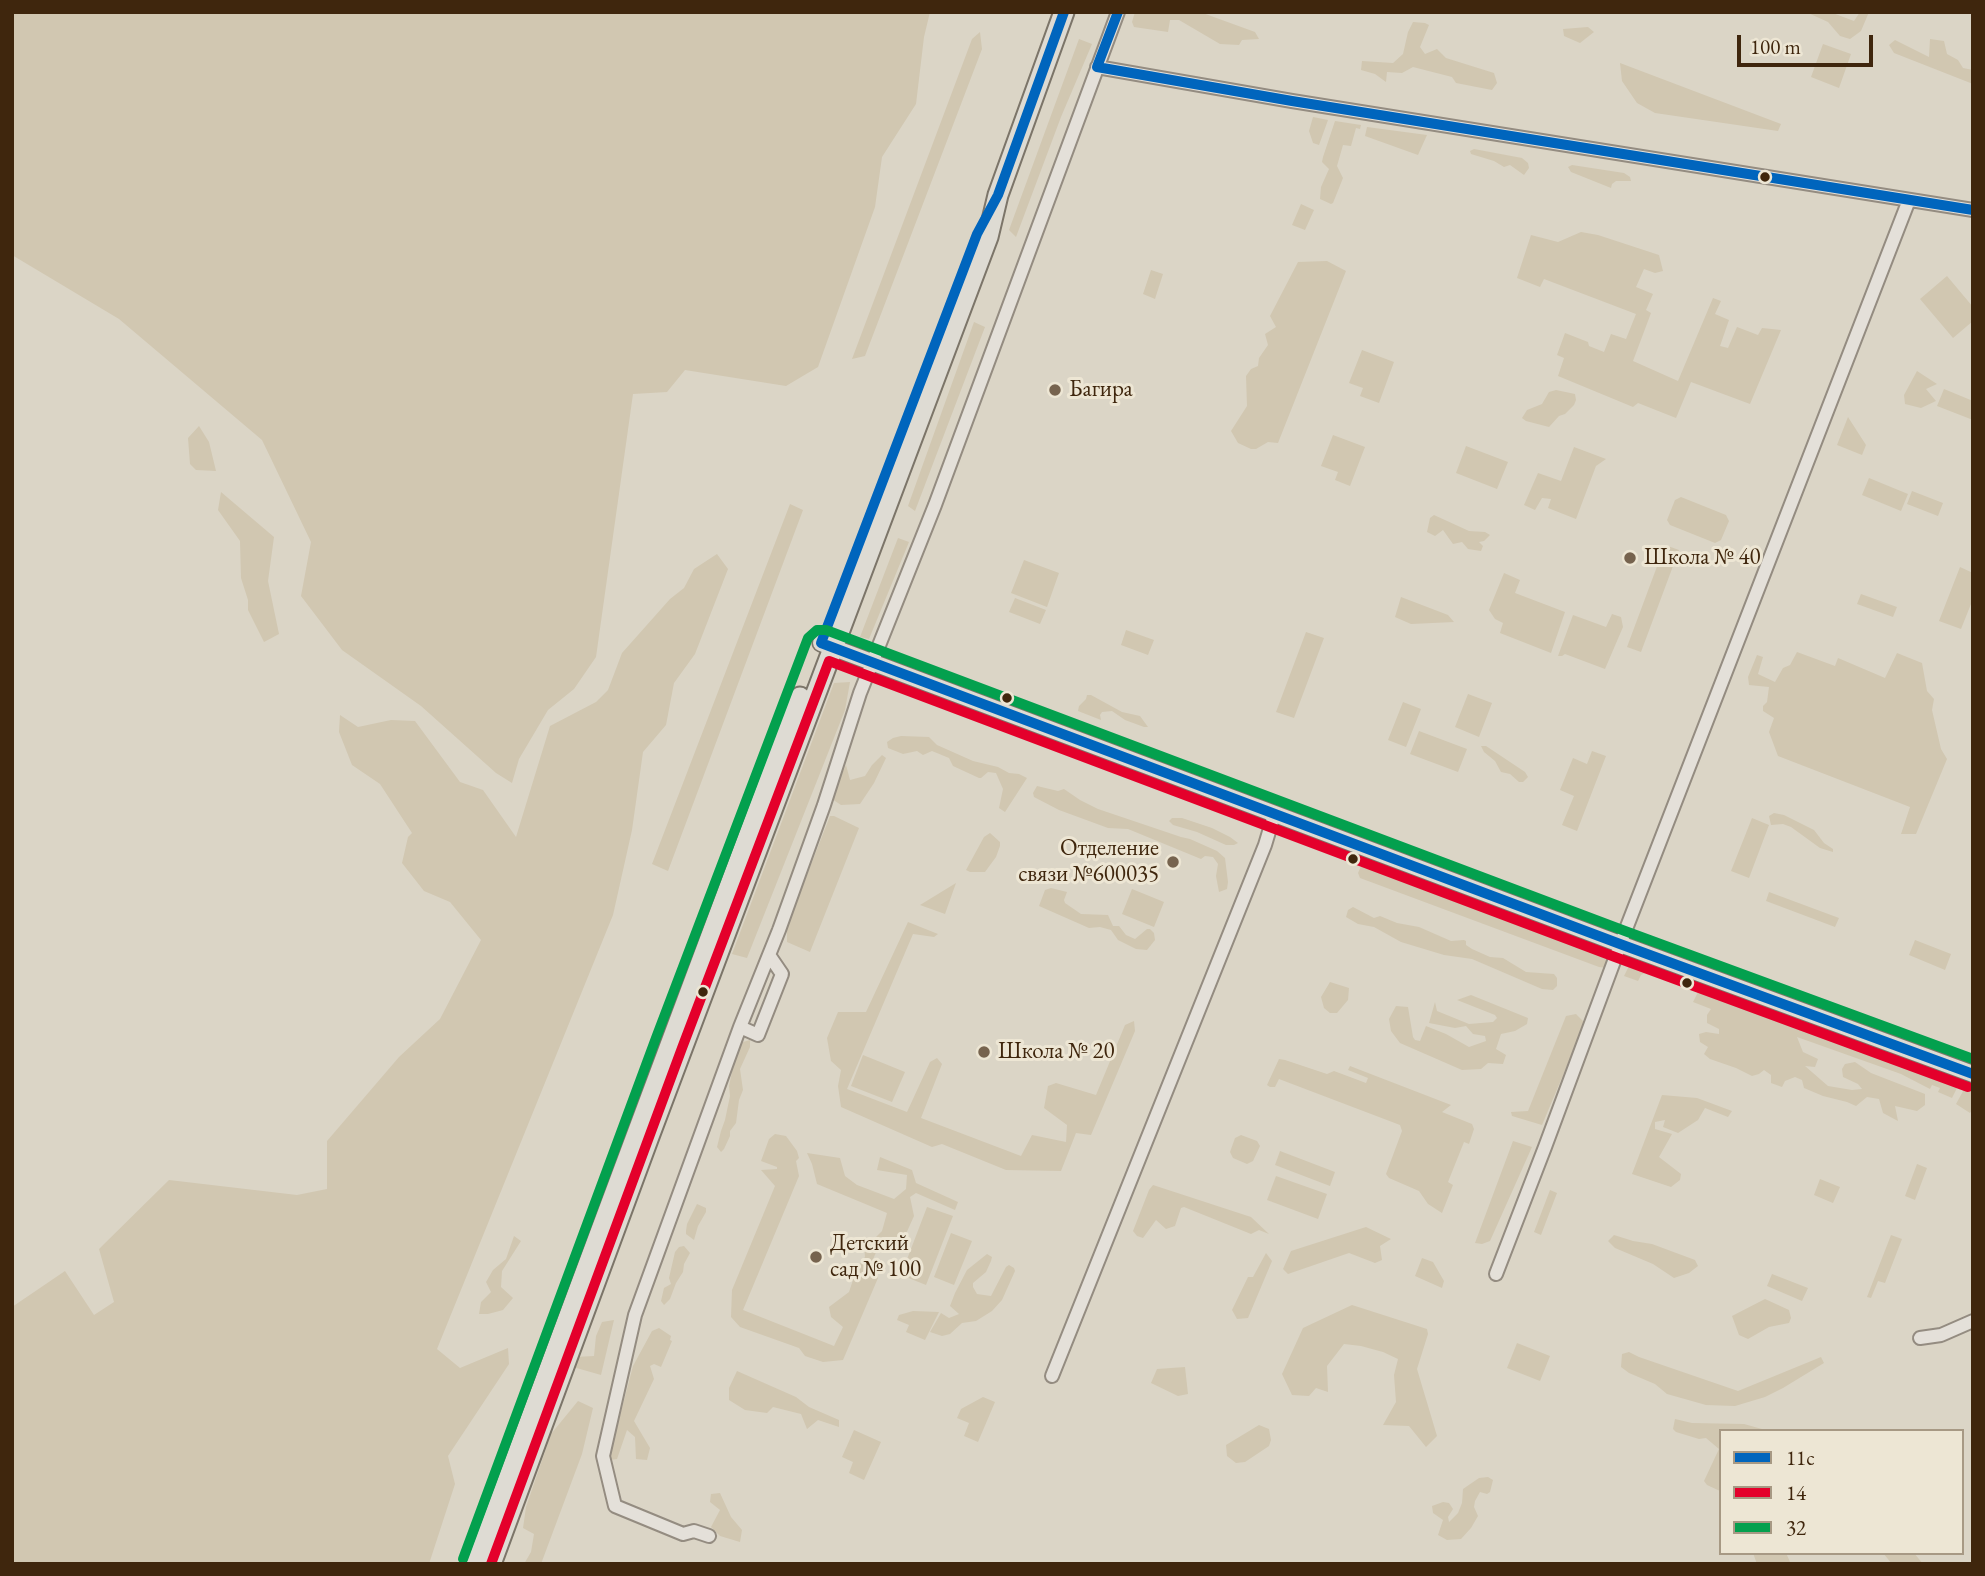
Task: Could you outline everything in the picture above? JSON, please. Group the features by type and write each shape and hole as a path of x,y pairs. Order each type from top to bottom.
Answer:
{"highway":[{"path":"491,1564 977,234 998,195 1064,12"},
{"path":"475,1564 664,1056 827,645"}],"main road":[{"path":"827,645 1274,815 1973,1074"}],"street":[{"path":"709,1536 694,1531 683,1534 615,1506 603,1456 635,1315 824,804 860,694 938,495 1118,12"},
{"path":"1097,67 1973,210"},
{"path":"1496,1274 1620,944 1909,200"},
{"path":"1052,1376 1265,845 1274,815"},
{"path":"740,1027 758,1035 782,974 769,955"},
{"path":"1920,1338 1941,1335 1973,1321"}],"shaded area":[{"path":"12,12 930,12 924,37 916,104 882,157 875,207 818,367 786,386 685,370 667,392 633,394 596,657 574,689 548,710 519,759 512,783 496,773 421,706 342,650 301,596 311,542 262,440 119,319 12,255"},
{"path":"1135,12 1200,12 1255,32 1259,39 1242,40 1239,45 1220,44 1179,20 1170,20 1168,32 1134,27 1132,22"},
{"path":"1806,12 1830,12 1854,21 1860,12 1869,12 1861,31 1850,39 1840,36 1828,22"},
{"path":"1413,22 1429,25 1420,47 1425,54 1437,49 1446,58 1494,73 1497,83 1492,90 1456,83 1452,77 1413,67 1402,73 1387,72 1386,82 1375,74 1361,70 1362,61 1393,63 1403,54"},
{"path":"1588,27 1594,32 1580,43 1564,36 1563,29"},
{"path":"980,32 982,49 865,356 852,359 972,39"},
{"path":"1079,39 1092,44 1016,237 1009,230"},
{"path":"1930,39 1944,41 1947,54 1958,60 1963,68 1973,70 1973,84 1894,53 1889,45 1895,40 1929,57"},
{"path":"1823,44 1851,54 1839,88 1811,77"},
{"path":"1620,63 1781,124 1778,131 1655,113 1637,103 1622,81"},
{"path":"1313,117 1328,120 1319,145 1313,143 1309,131"},
{"path":"1335,121 1361,125 1360,129 1356,128 1351,146 1343,145 1337,166 1343,178 1331,204 1320,199 1321,187 1329,169 1322,162"},
{"path":"1367,127 1427,135 1418,155 1365,136"},
{"path":"1474,149 1522,158 1529,168 1524,175 1510,165 1504,167 1471,154 1470,151"},
{"path":"1572,165 1624,173 1631,181 1616,181 1611,188 1571,172 1568,167"},
{"path":"1301,204 1314,210 1305,230 1292,225"},
{"path":"1581,232 1659,255 1663,271 1655,273 1644,269 1636,287 1653,294 1646,310 1651,313 1633,361 1678,381 1713,298 1721,301 1715,314 1729,320 1720,346 1728,348 1737,327 1758,335 1762,328 1781,330 1750,404 1691,382 1676,418 1638,403 1633,407 1558,376 1564,358 1557,355 1565,333 1604,352 1611,334 1626,339 1636,314 1544,279 1540,287 1517,278 1531,235 1558,242"},
{"path":"1327,261 1346,271 1278,443 1268,442 1251,449 1238,443 1231,431 1247,406 1246,376 1251,369 1258,366 1259,358 1268,345 1265,334 1276,327 1270,316 1298,262"},
{"path":"1151,270 1163,274 1155,299 1143,294"},
{"path":"1947,276 1973,307 1973,321 1953,338 1920,299"},
{"path":"974,322 985,327 915,511 908,506"},
{"path":"1362,350 1394,362 1379,403 1360,396 1363,388 1349,383"},
{"path":"1917,371 1937,384 1926,389 1936,401 1921,408 1905,404 1904,395"},
{"path":"1944,389 1973,401 1973,420 1937,406"},
{"path":"1556,390 1575,394 1574,405 1565,414 1559,416 1549,427 1522,418 1527,410 1542,404 1549,392"},
{"path":"1848,417 1866,445 1862,455 1837,445"},
{"path":"199,426 209,442 216,471 196,470 190,464 188,438"},
{"path":"1333,435 1365,447 1350,486 1335,480 1338,472 1321,466"},
{"path":"1466,446 1508,462 1497,489 1456,473"},
{"path":"1574,447 1606,459 1596,466 1576,519 1548,508 1551,499 1542,498 1535,510 1524,505 1538,473 1561,481"},
{"path":"1869,478 1908,494 1901,511 1862,495"},
{"path":"1912,491 1943,503 1938,516 1907,504"},
{"path":"221,492 274,537 268,581 279,634 264,642 248,610 248,600 241,578 240,541 218,510"},
{"path":"1681,497 1726,515 1729,521 1721,540 1715,543 1670,525 1667,520 1675,500"},
{"path":"790,504 803,510 668,871 652,864"},
{"path":"1434,515 1469,531 1490,535 1479,542 1483,546 1481,551 1468,549 1462,542 1453,544 1443,530 1435,536 1427,532 1430,518"},
{"path":"898,538 909,542 869,639 860,637"},
{"path":"1665,545 1679,550 1641,652 1627,647"},
{"path":"717,554 728,569 695,654 674,683 666,725 643,752 632,830 613,915 437,1349 460,1368 508,1348 509,1364 448,1456 455,1484 429,1564 12,1564 12,1307 65,1271 94,1315 114,1302 99,1249 169,1180 297,1195 327,1189 327,1141 399,1057 440,1019 481,940 450,902 424,891 402,863 408,837 412,833 380,784 352,765 339,732 340,715 358,727 391,720 415,721 460,782 483,790 516,837 550,726 596,702 608,690 622,653 670,599 684,588 694,569"},
{"path":"1024,560 1059,573 1047,607 1011,593"},
{"path":"1960,567 1973,573 1973,599 1961,629 1939,621"},
{"path":"1504,573 1520,580 1515,593 1565,612 1551,653 1500,633 1503,623 1495,619 1489,610"},
{"path":"1861,594 1897,607 1893,617 1857,604"},
{"path":"1401,597 1448,615 1454,622 1411,624 1395,617"},
{"path":"1015,598 1046,610 1040,624 1009,612"},
{"path":"1612,614 1621,617 1623,627 1605,669 1565,654 1558,656 1573,615 1606,627"},
{"path":"1126,630 1154,640 1148,655 1121,645"},
{"path":"1306,632 1324,638 1294,718 1276,712"},
{"path":"1797,652 1835,666 1838,658 1885,678 1897,653 1922,663 1927,691 1934,699 1932,710 1941,749 1947,759 1916,834 1901,834 1910,807 1778,756 1769,732 1774,718 1763,711 1769,687 1749,685 1748,677 1757,655 1763,657 1758,674 1775,682"},
{"path":"850,682 845,710 747,958 732,954 834,683"},
{"path":"1468,694 1492,703 1479,737 1455,727"},
{"path":"1087,695 1122,712 1140,716 1148,727 1125,720 1112,711 1102,712 1101,720 1078,711"},
{"path":"1403,702 1421,709 1406,747 1388,740"},
{"path":"1419,731 1467,749 1458,772 1410,754"},
{"path":"901,736 929,737 937,745 973,761 1027,778 1005,812 999,808 1003,789 996,773 988,772 979,778 953,766 949,758 932,751 923,755 917,751 903,754 888,748 887,742"},
{"path":"1481,746 1486,746 1525,772 1528,777 1519,782 1510,774 1501,772"},
{"path":"1592,751 1606,756 1577,831 1562,825 1574,796 1560,790 1573,758 1587,764"},
{"path":"882,755 886,758 860,804 841,805 832,799 846,765 850,780 865,776"},
{"path":"1037,786 1058,791 1064,789 1098,809 1190,839 1217,851 1225,858 1227,889 1219,892 1216,876 1218,864 1213,857 1205,856 1201,859 1128,829 1108,828 1059,810 1034,797"},
{"path":"1774,813 1814,830 1833,852 1820,848 1791,827 1783,824 1771,825 1769,816"},
{"path":"830,816 859,828 810,952 787,942 787,926"},
{"path":"1172,818 1182,818 1212,828 1238,843 1226,845 1173,825 1169,821"},
{"path":"1752,818 1769,825 1749,878 1731,871"},
{"path":"990,833 1000,842 996,857 985,872 966,870 984,837"},
{"path":"1366,862 1606,951 1609,961 1606,968 1599,967 1360,878 1358,873"},
{"path":"956,883 945,914 920,905"},
{"path":"1051,888 1067,892 1065,903 1081,914 1108,915 1113,926 1119,926 1126,935 1135,939 1150,929 1155,940 1147,950 1136,949 1118,940 1111,930 1089,928 1039,906 1045,890"},
{"path":"1132,889 1164,902 1154,927 1122,914"},
{"path":"1769,892 1839,918 1835,927 1766,901"},
{"path":"1353,907 1374,918 1380,916 1397,923 1419,927 1451,941 1464,940 1472,949 1490,957 1503,958 1526,972 1554,974 1557,986 1553,990 1542,989 1472,959 1444,955 1401,942 1374,927 1358,924 1346,917 1348,910"},
{"path":"908,922 938,934 934,937 913,934 847,1089 907,1112 930,1062 937,1058 942,1064 921,1118 1021,1156 1032,1135 1066,1142 1067,1125 1044,1108 1048,1086 1056,1083 1096,1095 1125,1025 1134,1021 1135,1031 1091,1135 1076,1133 1061,1171 1006,1170 942,1144 932,1147 841,1107 838,1086 841,1070 831,1061 827,1038 838,1012 866,1012"},
{"path":"1915,940 1951,954 1945,970 1909,955"},
{"path":"1632,960 1661,971 1659,976 1647,972 1641,975 1638,981 1624,976"},
{"path":"1330,982 1349,988 1348,1000 1337,1013 1330,1013 1324,1008 1321,997"},
{"path":"1711,989 1960,1082 1952,1098 1938,1092 1940,1088 1932,1085 1930,1089 1901,1074 1797,1037 1803,1052 1818,1059 1815,1067 1805,1066 1828,1086 1862,1089 1843,1077 1842,1069 1845,1064 1855,1062 1871,1073 1925,1094 1925,1105 1917,1111 1895,1106 1898,1121 1883,1113 1879,1099 1867,1097 1856,1106 1804,1088 1802,1080 1795,1077 1785,1081 1782,1087 1771,1083 1771,1075 1764,1070 1752,1076 1704,1054 1708,1047 1700,1042 1699,1034 1719,1034 1719,1029 1707,1023 1707,1015 1711,1009 1693,1002 1698,992"},
{"path":"1471,995 1528,1018 1527,1024 1515,1031 1501,1034 1496,1049 1506,1055 1503,1064 1488,1063 1481,1069 1462,1070 1400,1043 1391,1031 1389,1019 1396,1006 1408,1007 1415,1040 1420,1041 1426,1026 1469,1047 1486,1041 1485,1036 1473,1034 1466,1026 1455,1028 1429,1023 1435,1002 1437,1011 1469,1024 1493,1022 1497,1018 1495,1015 1457,1000"},
{"path":"1576,1014 1585,1023 1542,1125 1512,1116 1511,1112 1528,1111 1566,1016"},
{"path":"750,1040 750,1047 740,1069 743,1090 736,1123 721,1152 717,1147 730,1096 729,1086 737,1048"},
{"path":"863,1055 905,1072 892,1102 851,1086"},
{"path":"1279,1059 1327,1074 1334,1071 1366,1083 1368,1078 1348,1070 1350,1066 1451,1105 1442,1112 1472,1124 1474,1129 1469,1144 1464,1142 1448,1182 1453,1185 1442,1213 1428,1204 1419,1191 1389,1178 1386,1174 1402,1131 1400,1125 1279,1079 1275,1087 1270,1087 1267,1085"},
{"path":"1967,1084 1973,1086 1973,1108 1970,1113 1956,1104"},
{"path":"1662,1095 1697,1098 1732,1111 1728,1117 1705,1108 1698,1120 1678,1133 1663,1127 1665,1120 1655,1122 1655,1129 1672,1134 1659,1157 1681,1174 1680,1180 1671,1187 1632,1174"},
{"path":"775,1134 786,1136 797,1151 799,1176 743,1310 834,1346 843,1327 831,1317 829,1307 849,1292 857,1268 865,1257 864,1244 882,1231 887,1213 817,1184 807,1153 840,1158 845,1176 857,1185 894,1199 906,1189 907,1175 877,1170 880,1157 912,1170 916,1183 958,1202 955,1210 916,1193 910,1197 914,1216 905,1236 884,1244 877,1250 871,1264 875,1267 878,1278 843,1360 823,1362 805,1356 799,1348 740,1327 731,1317 732,1290 775,1186 761,1170 777,1167 761,1161 769,1139"},
{"path":"1241,1135 1257,1141 1260,1146 1253,1161 1247,1164 1233,1158 1230,1152 1235,1138"},
{"path":"1513,1141 1532,1147 1490,1241 1475,1243"},
{"path":"1280,1151 1335,1172 1330,1186 1275,1165"},
{"path":"1917,1164 1927,1168 1915,1200 1905,1196"},
{"path":"1276,1176 1327,1194 1318,1219 1267,1200"},
{"path":"1820,1179 1840,1187 1833,1203 1814,1195"},
{"path":"1153,1185 1251,1217 1269,1234 1259,1230 1251,1234 1184,1207 1181,1208 1175,1226 1166,1229 1156,1220 1143,1238 1137,1236 1133,1231"},
{"path":"1550,1190 1557,1193 1541,1235 1534,1232"},
{"path":"697,1204 706,1208 706,1212 694,1240 686,1231"},
{"path":"927,1207 953,1216 926,1285 901,1275"},
{"path":"1366,1227 1391,1239 1380,1246 1382,1260 1375,1263 1349,1253 1288,1274 1283,1269 1291,1251"},
{"path":"951,1233 972,1241 954,1285 934,1277"},
{"path":"1614,1235 1652,1244 1695,1260 1698,1266 1689,1273 1674,1278 1653,1264 1615,1248 1608,1241"},
{"path":"1891,1235 1902,1239 1885,1283 1878,1281 1871,1298 1867,1297"},
{"path":"514,1236 521,1241 502,1271 501,1287 513,1298 503,1310 479,1314 481,1302 491,1292 486,1282 493,1270 506,1259"},
{"path":"684,1246 690,1253 670,1299 664,1305 661,1301 664,1288 671,1284 669,1278 675,1252"},
{"path":"1266,1253 1272,1261 1248,1318 1237,1319 1232,1310 1248,1277 1253,1277"},
{"path":"987,1254 992,1257 991,1261 986,1272 973,1283 973,1287 977,1294 991,1296 1009,1265 1015,1271 1002,1300 992,1311 976,1321 962,1323 950,1334 942,1336 930,1332 941,1313 949,1318 959,1314 950,1306 955,1293 967,1270"},
{"path":"1422,1258 1433,1262 1444,1281 1442,1288 1415,1276"},
{"path":"1772,1274 1808,1288 1802,1301 1767,1286"},
{"path":"1765,1299 1789,1310 1789,1323 1769,1327 1748,1339 1739,1335 1732,1316"},
{"path":"1352,1305 1427,1329 1428,1334 1417,1369 1437,1436 1426,1447 1409,1426 1383,1425 1396,1402 1394,1375 1398,1359 1383,1352 1344,1344 1327,1366 1328,1392 1316,1388 1309,1396 1292,1395 1282,1374 1303,1328"},
{"path":"913,1311 939,1312 925,1340 906,1332 909,1325 897,1320 899,1315"},
{"path":"614,1320 601,1375 573,1367 575,1357 594,1356 596,1336 602,1322"},
{"path":"659,1328 671,1336 672,1341 661,1367 654,1364 650,1366 654,1379 634,1421 650,1448 647,1460 636,1459 635,1437 627,1430 617,1459 610,1460 633,1366 652,1331"},
{"path":"1517,1343 1550,1356 1540,1381 1507,1368"},
{"path":"1629,1352 1738,1391 1821,1357 1824,1363 1765,1397 1735,1406 1706,1405 1667,1394 1655,1384 1629,1373 1621,1367 1622,1354"},
{"path":"1185,1367 1188,1394 1178,1396 1151,1383 1157,1369"},
{"path":"737,1371 796,1397 809,1407 839,1420 839,1427 818,1420 807,1429 801,1414 773,1407 767,1413 745,1410 729,1400 729,1388"},
{"path":"983,1397 995,1402 978,1442 964,1436 969,1423 957,1418 961,1409"},
{"path":"578,1401 593,1408 582,1454 541,1564 524,1564 531,1552 534,1534 523,1528 526,1507 551,1434"},
{"path":"1675,1419 1692,1423 1744,1424 1762,1429 1719,1429 1719,1449 1706,1438 1699,1439 1673,1429"},
{"path":"1259,1425 1269,1429 1269,1446 1245,1462 1236,1463 1227,1456 1226,1445"},
{"path":"854,1430 881,1442 864,1480 849,1473 853,1462 842,1457"},
{"path":"1719,1449 1719,1491 1704,1481"},
{"path":"1488,1477 1493,1480 1490,1492 1480,1492 1475,1501 1474,1507 1478,1516 1471,1528 1461,1539 1447,1540 1438,1535 1443,1520 1433,1513 1432,1506 1449,1503 1453,1509 1448,1517 1449,1522 1458,1513 1463,1489 1479,1478"},
{"path":"720,1493 731,1517 742,1530 740,1542 720,1536 711,1527 720,1510 710,1502 711,1494"},
{"path":"1754,1555 1787,1555 1791,1564 1757,1564"},
{"path":"1885,1555 1916,1555 1923,1564 1892,1564"}],"transit line":[{"name":"11с","path":"1064,12 998,195 977,234 821,643 1973,1074"},
{"name":"11с","path":"1097,67 1118,12"},
{"name":"11с","path":"1097,67 1292,101 1973,210"},
{"name":"32","path":"463,1559 808,638 817,630 826,630 1973,1059"},
{"name":"14","path":"491,1564 829,661 1968,1087"}],"place":[{"name":"Багира","path":"1055,390"},
{"name":"Школа № 40","path":"1630,558"},
{"name":"Отделение связи №600035","path":"1173,862"},
{"name":"Школа № 20","path":"984,1052"},
{"name":"Детский сад № 100","path":"816,1257"}]}
